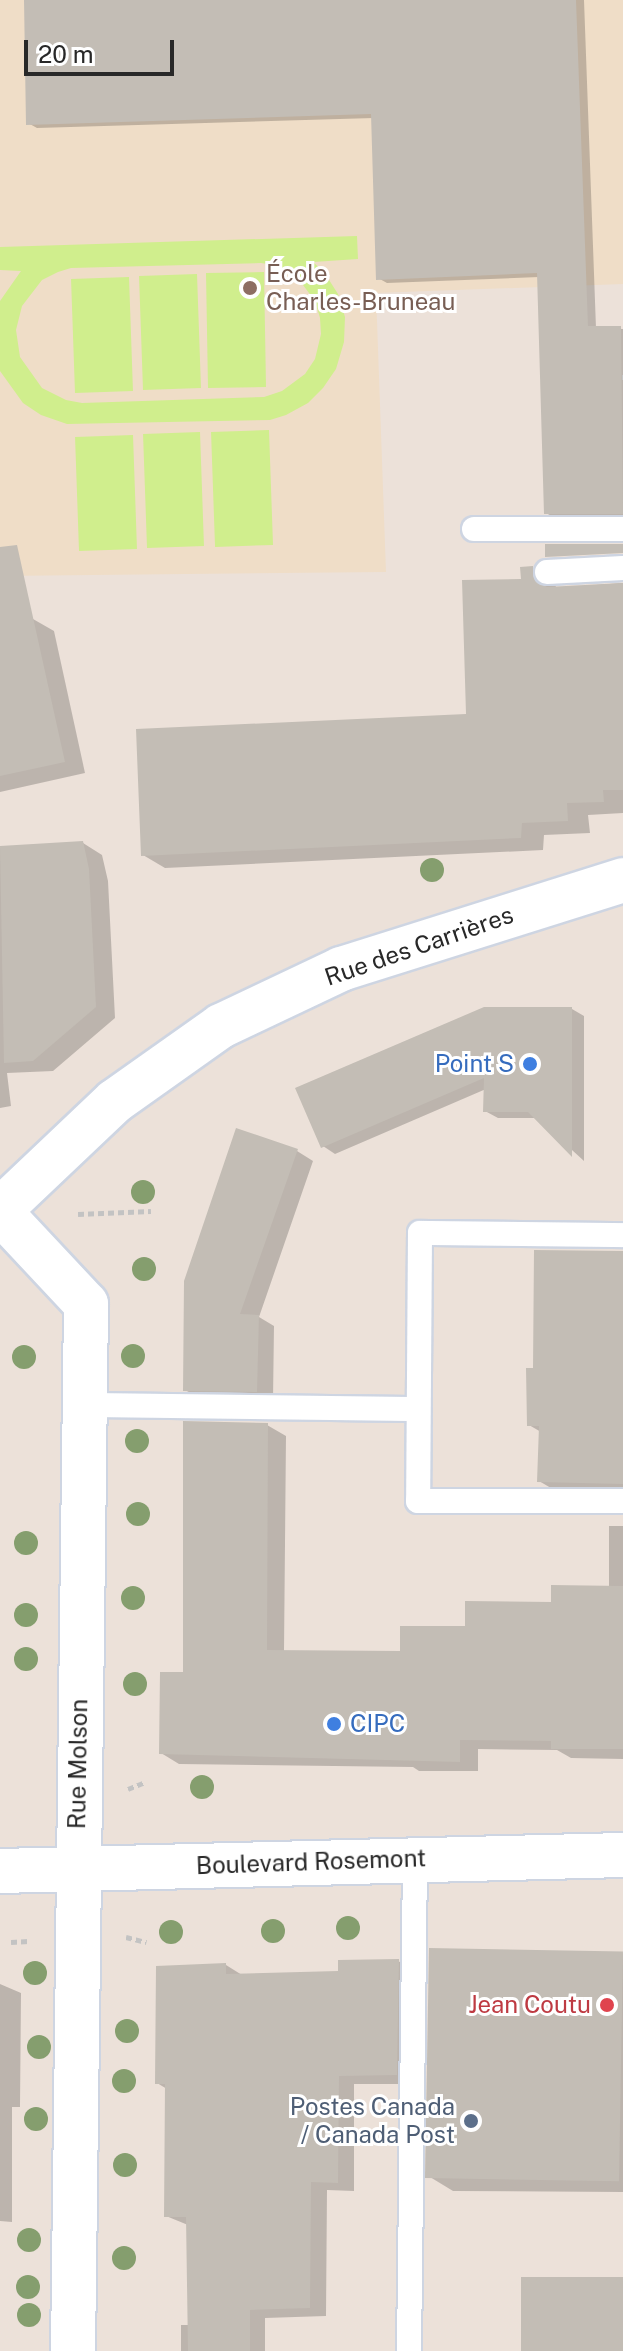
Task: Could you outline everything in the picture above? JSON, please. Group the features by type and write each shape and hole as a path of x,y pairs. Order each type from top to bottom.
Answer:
{"street":[{"name":"Rue des Carrières","path":"0,1211 115,1101 221,1026 341,969 623,880"},
{"name":"Rue Molson","path":"0,1211 86,1304 73,2351"},
{"name":"Boulevard Rosemont","path":"0,1871 623,1855"}],"lane":[{"path":"474,529 623,529"},
{"path":"547,572 623,568"},
{"path":"623,1235 420,1233 418,1409 418,1501 623,1501"},
{"path":"84,1405 418,1409"},
{"path":"409,2351 415,1859"}],"path":[{"path":"78,1214 151,1211"},
{"path":"119,1792 145,1782"}],"shaded area":[{"name":"École Charles-Bruneau","path":"0,0 623,0 623,284 376,293 386,572 0,576"}],"green space":[{"path":"357,236 358,259 313,262 324,272 338,294 345,317 344,342 336,369 308,403 270,420 67,424 41,415 23,403 0,371 0,301 21,271 0,270 0,247","holes":["273,265 300,281 315,301 320,318 321,334 315,359 305,374 282,391 264,397 82,403 66,400 42,388 20,357 16,330 22,306 42,280 58,272 71,268"]},
{"path":"264,272 266,387 208,388 206,273"},
{"path":"197,274 201,388 143,390 139,276"},
{"path":"129,277 133,391 75,393 71,279"},
{"path":"269,430 273,545 215,547 211,432"},
{"path":"200,432 204,546 147,548 143,434"},
{"path":"133,435 137,549 79,551 75,437"}],"building":[{"name":"École Charles-Bruneau","path":"24,0 576,0 588,326 621,326 623,514 544,514 537,273 376,280 371,114 26,125"},
{"path":"545,544 623,544 623,553 545,557"},
{"path":"17,545 65,762 0,776 0,547"},
{"path":"533,566 534,579 547,587 623,583 623,790 603,790 604,802 567,803 568,821 522,823 521,838 141,856 136,729 466,714 462,580 521,579 520,567"},
{"path":"83,841 89,869 96,1007 33,1061 4,1063 0,846"},
{"path":"484,1007 572,1007 572,1157 528,1112 483,1112 484,1078 321,1148 295,1088"},
{"path":"236,1128 298,1149 240,1314 259,1315 257,1392 183,1391 184,1281"},
{"path":"534,1250 623,1251 623,1484 537,1482 539,1426 527,1426 526,1368 533,1368"},
{"path":"183,1421 268,1423 267,1650 400,1651 400,1626 465,1626 465,1601 551,1602 551,1585 623,1586 623,1749 551,1749 551,1741 460,1740 460,1762 159,1754 160,1672 183,1672"},
{"path":"429,1948 623,1951 619,2181 425,2178"},
{"path":"399,1959 397,2075 339,2076 338,2183 311,2182 310,2308 250,2310 250,2351 188,2351 186,2217 164,2217 165,2084 155,2084 156,1966 226,1963 226,1974 338,1971 338,1960"},
{"path":"521,2277 623,2277 623,2351 521,2351"}],"place":[{"name":"École Charles-Bruneau","path":"250,288"},
{"name":"Point S","path":"530,1064"},
{"name":"CIPC","path":"334,1724"},
{"name":"Jean Coutu","path":"607,2005"},
{"name":"Postes Canada / Canada Post","path":"471,2121"}]}
